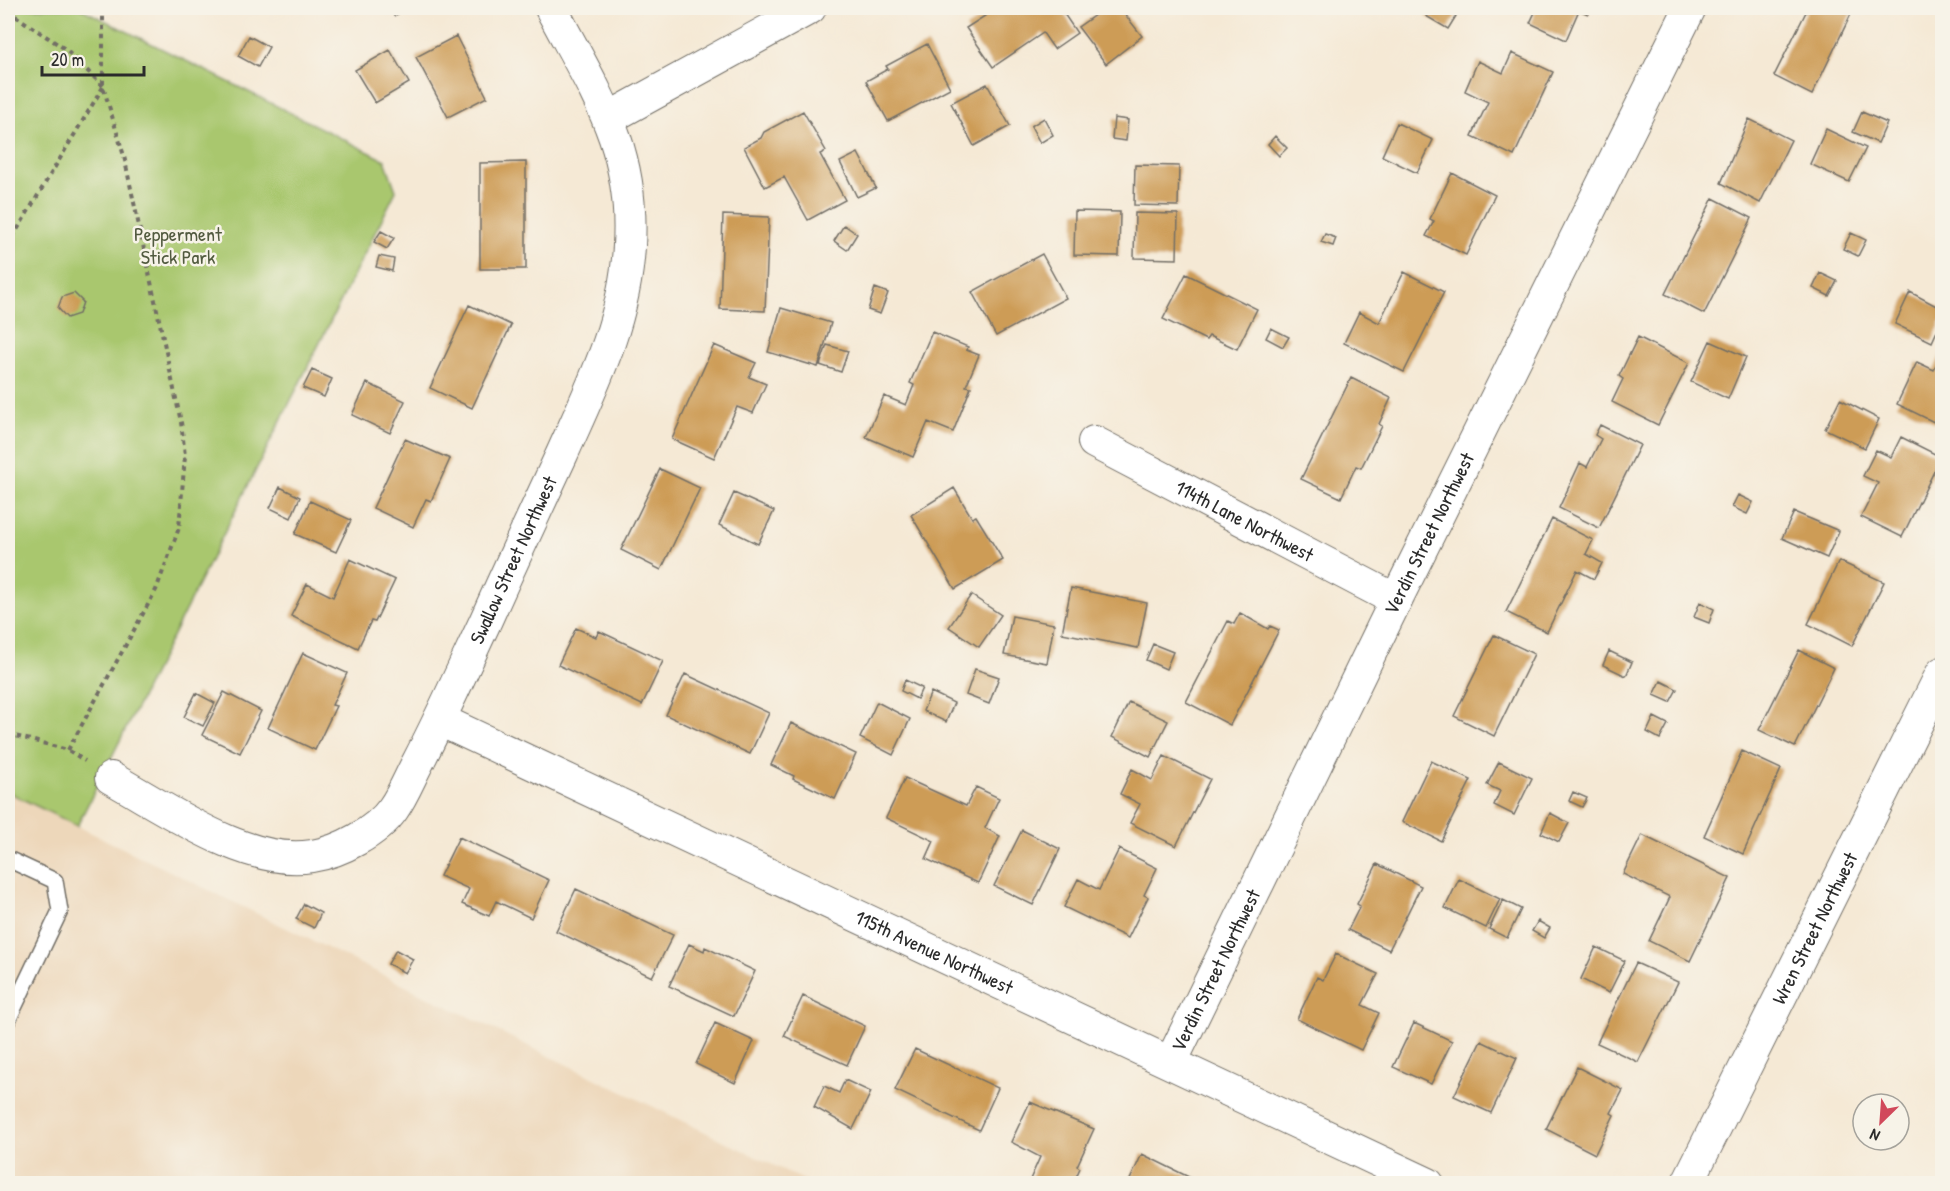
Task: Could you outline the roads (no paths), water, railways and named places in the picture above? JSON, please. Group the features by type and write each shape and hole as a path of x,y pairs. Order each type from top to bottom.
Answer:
{"street":[{"name":"Swallow Street Northwest","path":"111,778 229,842 273,858 313,856 356,841 393,811 440,720 609,349 623,296 629,246 628,183 609,118 551,8"},
{"path":"609,118 810,8"},
{"name":"Verdin Street Northwest","path":"1171,1062 1395,600 1690,8"},
{"name":"114th Lane Northwest","path":"1094,442 1395,600"},
{"name":"Wren Street Northwest","path":"1687,1184 1942,673"},
{"name":"115th Avenue Northwest","path":"440,720 1428,1184"}],"lane":[{"path":"8,859 55,881 60,911 8,1020"}],"park label":[{"name":"Pepperment Stick Park","path":"178,246"}]}
